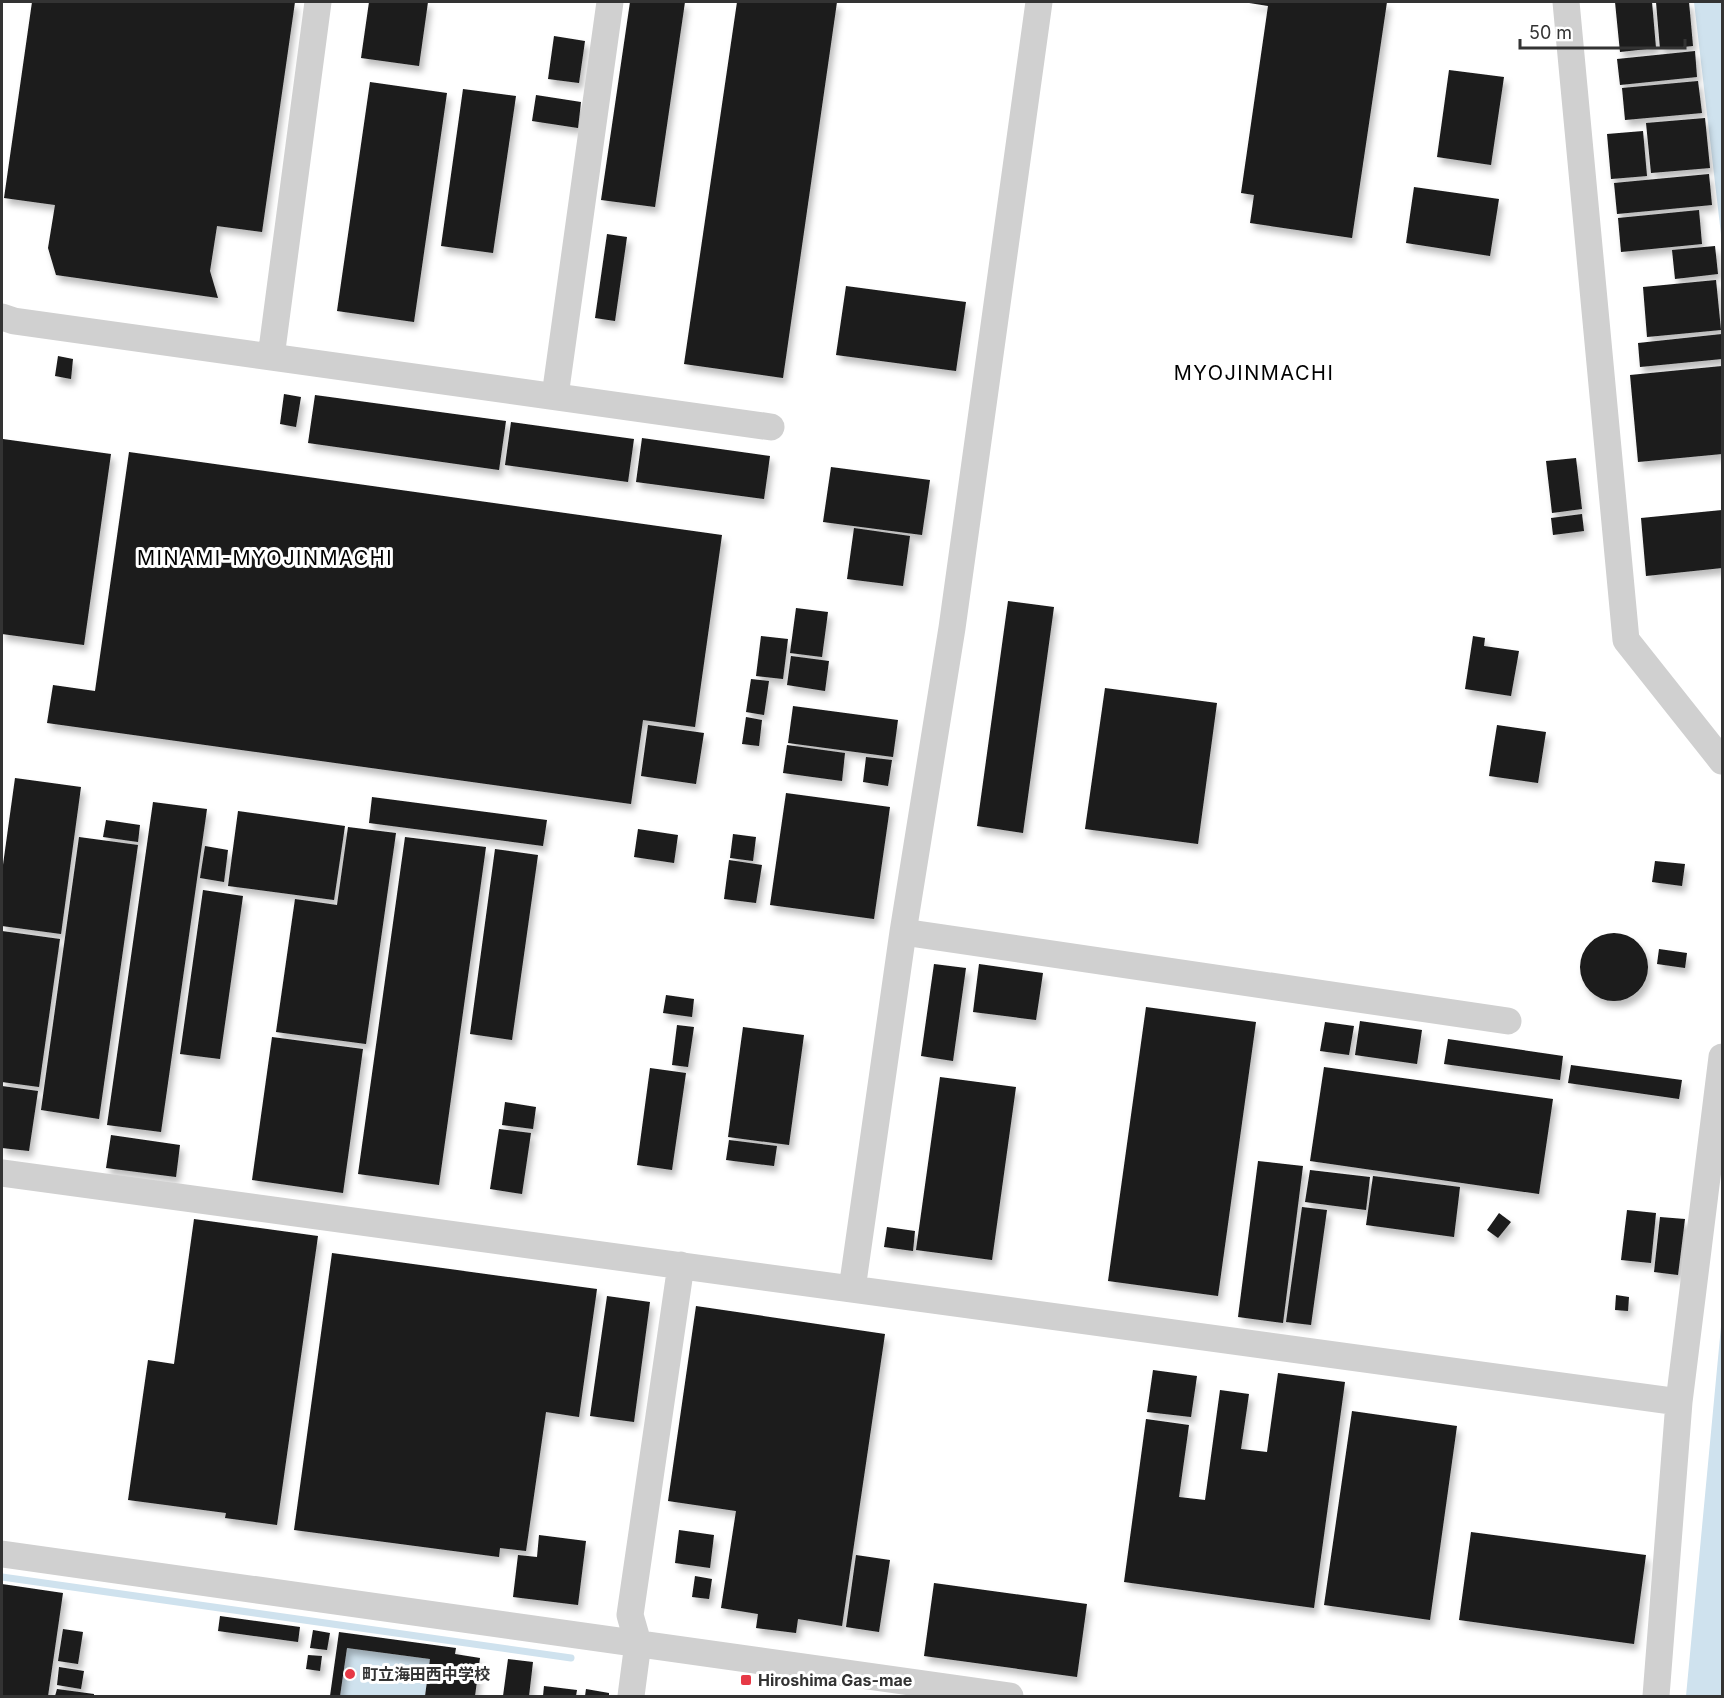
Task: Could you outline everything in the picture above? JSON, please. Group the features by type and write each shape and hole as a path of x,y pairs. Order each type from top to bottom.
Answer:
{"street":[{"path":"271,357 318,2"},
{"path":"555,396 610,2"},
{"path":"852,1289 903,932 952,628 1039,2"},
{"path":"1566,2 1626,640 1722,761"},
{"path":"2,317 14,321 771,427"},
{"path":"903,932 1508,1022"},
{"path":"1656,1696 1678,1402 1722,1057"},
{"path":"2,1173 1678,1402"},
{"path":"631,1696 638,1643 630,1615 681,1265"},
{"path":"2,1554 1010,1696"}],"water":[{"path":"1694,2 1722,2 1722,243"},
{"path":"1722,1316 1722,1696 1686,1696"},
{"path":"347,1648 430,1659 425,1696 340,1696"}],"building":[{"path":"32,2 295,2 262,232 217,226 210,271 218,298 56,275 48,248 55,205 4,198"},
{"path":"369,2 428,2 419,66 361,58"},
{"path":"630,2 685,2 655,207 601,200"},
{"path":"737,2 837,2 783,378 684,364"},
{"path":"1243,2 1387,2 1352,238 1250,223 1254,195 1241,193 1268,6"},
{"path":"1615,2 1652,2 1656,48 1620,52"},
{"path":"1656,2 1689,2 1693,46 1660,49"},
{"path":"554,36 585,41 579,83 548,79"},
{"path":"1695,51 1697,77 1620,85 1617,59"},
{"path":"1449,70 1504,77 1491,165 1437,157"},
{"path":"1698,81 1702,113 1625,120 1622,88"},
{"path":"370,82 447,93 414,322 337,311"},
{"path":"463,89 516,96 493,253 441,246"},
{"path":"536,95 581,102 578,128 532,121"},
{"path":"1705,118 1710,168 1651,173 1646,123"},
{"path":"1643,131 1647,176 1611,179 1607,134"},
{"path":"1709,174 1712,205 1617,214 1614,183"},
{"path":"1414,187 1499,199 1490,256 1406,243"},
{"path":"1699,210 1702,244 1621,252 1618,218"},
{"path":"607,234 627,237 615,321 595,318"},
{"path":"1715,246 1718,274 1675,279 1672,250"},
{"path":"1716,280 1721,330 1647,337 1643,287"},
{"path":"846,286 966,302 956,371 836,355"},
{"path":"1722,334 1722,359 1640,367 1638,343"},
{"path":"58,356 73,359 71,379 55,376"},
{"path":"1722,366 1722,454 1638,462 1630,375"},
{"path":"284,394 301,397 296,427 280,424"},
{"path":"315,395 506,421 499,470 308,443"},
{"path":"511,422 634,439 628,482 505,465"},
{"path":"642,438 770,456 764,499 636,482"},
{"path":"3,439 111,454 84,645 2,634"},
{"path":"129,452 722,535 695,727 643,720 631,804 47,723 53,685 95,691"},
{"path":"1576,458 1582,509 1552,513 1546,461"},
{"path":"831,467 930,480 922,535 823,522"},
{"path":"1722,510 1722,568 1646,576 1641,518"},
{"path":"1582,514 1584,531 1553,535 1551,518"},
{"path":"854,528 910,536 903,586 847,579"},
{"path":"1008,601 1054,607 1023,833 977,826"},
{"path":"796,608 828,612 822,657 790,653"},
{"path":"761,636 788,639 783,679 756,676"},
{"path":"1473,636 1485,638 1484,646 1519,651 1511,696 1465,689"},
{"path":"791,656 829,661 825,691 787,685"},
{"path":"751,679 769,681 764,715 746,712"},
{"path":"1105,688 1217,703 1198,844 1085,829"},
{"path":"793,706 898,720 893,757 788,743"},
{"path":"746,717 762,720 759,746 742,744"},
{"path":"648,725 704,733 696,784 641,776"},
{"path":"1497,725 1546,732 1538,783 1489,776"},
{"path":"787,745 845,753 842,781 783,773"},
{"path":"866,757 892,760 888,786 863,782"},
{"path":"15,778 81,787 61,934 2,926 2,872"},
{"path":"786,793 890,807 874,919 770,905"},
{"path":"372,797 547,820 543,846 369,823"},
{"path":"153,802 207,809 161,1132 107,1125"},
{"path":"238,811 345,826 334,900 228,886"},
{"path":"106,820 140,825 138,842 103,837"},
{"path":"348,827 396,833 366,1044 276,1032 295,899 337,905"},
{"path":"638,829 678,835 674,863 634,857"},
{"path":"733,834 756,837 753,861 730,858"},
{"path":"79,837 138,845 99,1119 41,1110"},
{"path":"405,837 486,847 439,1185 358,1174"},
{"path":"205,846 228,850 224,882 200,878"},
{"path":"495,849 538,855 512,1040 470,1034"},
{"path":"729,860 762,865 756,903 724,899"},
{"path":"1655,861 1685,864 1682,886 1652,882"},
{"path":"203,890 243,896 220,1059 180,1054"},
{"path":"2,931 60,939 39,1087 2,1082"},
{"path":"1621,933 1633,939 1642,948 1648,960 1646,980 1638,991 1621,1001 1607,1001 1590,991 1582,980 1580,960 1590,943 1601,935"},
{"path":"1659,949 1687,953 1685,968 1657,964"},
{"path":"934,964 966,968 953,1061 921,1056"},
{"path":"979,964 1043,973 1036,1020 973,1012"},
{"path":"666,995 694,999 692,1017 663,1013"},
{"path":"1146,1007 1256,1022 1218,1296 1108,1281"},
{"path":"1360,1021 1422,1030 1417,1064 1355,1055"},
{"path":"1325,1022 1354,1026 1349,1055 1320,1051"},
{"path":"677,1025 694,1027 688,1067 672,1065"},
{"path":"743,1027 804,1035 789,1145 728,1137"},
{"path":"272,1037 363,1049 343,1193 252,1180"},
{"path":"1448,1039 1563,1056 1560,1080 1444,1064"},
{"path":"1571,1065 1682,1080 1679,1099 1568,1083"},
{"path":"1324,1067 1553,1099 1539,1194 1310,1161"},
{"path":"650,1068 686,1073 672,1170 637,1165"},
{"path":"940,1077 1016,1087 992,1260 916,1250"},
{"path":"2,1086 38,1091 29,1151 2,1148"},
{"path":"505,1102 536,1107 533,1129 502,1125"},
{"path":"499,1129 531,1133 522,1194 490,1189"},
{"path":"111,1135 180,1145 176,1177 106,1168"},
{"path":"729,1140 777,1146 774,1166 726,1160"},
{"path":"1258,1161 1303,1166 1283,1323 1238,1317"},
{"path":"1310,1170 1370,1177 1366,1210 1305,1202"},
{"path":"1373,1176 1460,1187 1454,1237 1366,1225"},
{"path":"1302,1207 1327,1210 1311,1325 1286,1322"},
{"path":"1627,1210 1656,1213 1651,1263 1621,1260"},
{"path":"1499,1213 1511,1222 1498,1238 1487,1230"},
{"path":"1660,1217 1685,1219 1678,1275 1654,1272"},
{"path":"194,1219 318,1236 277,1525 225,1518 226,1513 128,1500 148,1360 174,1364"},
{"path":"887,1227 915,1231 913,1251 884,1247"},
{"path":"332,1253 597,1289 579,1417 546,1412 526,1551 500,1548 499,1557 294,1530"},
{"path":"1616,1295 1629,1297 1628,1311 1615,1310"},
{"path":"607,1296 650,1302 634,1422 590,1416"},
{"path":"696,1306 885,1334 842,1626 798,1619 796,1633 756,1628 758,1614 721,1608 736,1511 668,1501"},
{"path":"1153,1370 1197,1376 1191,1417 1147,1412"},
{"path":"1278,1373 1345,1382 1314,1608 1124,1582 1146,1419 1189,1425 1179,1497 1205,1500 1220,1390 1249,1394 1241,1449 1267,1452"},
{"path":"1352,1411 1457,1426 1430,1620 1324,1605"},
{"path":"679,1530 714,1535 710,1568 675,1563"},
{"path":"1471,1532 1646,1555 1634,1644 1459,1620"},
{"path":"539,1535 586,1541 578,1605 513,1597 518,1555 537,1557"},
{"path":"856,1555 890,1560 879,1632 846,1627"},
{"path":"695,1576 712,1579 709,1599 692,1597"},
{"path":"934,1583 1087,1604 1077,1677 924,1656"},
{"path":"2,1584 63,1593 48,1696 2,1696"},
{"path":"220,1616 300,1627 298,1642 218,1631"},
{"path":"63,1629 83,1632 78,1664 58,1661"},
{"path":"313,1630 330,1633 327,1650 310,1648"},
{"path":"339,1632 456,1648 455,1654 480,1658 475,1696 425,1696 430,1659 347,1648 340,1696 330,1696"},
{"path":"308,1655 322,1656 320,1671 306,1669"},
{"path":"508,1659 533,1662 529,1696 503,1696"},
{"path":"59,1667 84,1671 81,1689 57,1685"},
{"path":"544,1686 577,1690 576,1696 543,1696"},
{"path":"57,1689 94,1694 94,1696 55,1696"},
{"path":"586,1689 609,1693 609,1696 585,1696"}],"waterway":[{"path":"2,1577 571,1658"}],"place":[{"name":"町立海田西中学校","path":"350,1674"},
{"name":"Hiroshima Gas-mae","path":"746,1680"}],"district":[{"name":"MYOJINMACHI","path":"1254,373"},
{"name":"MINAMI-MYOJINMACHI","path":"265,558"}]}
